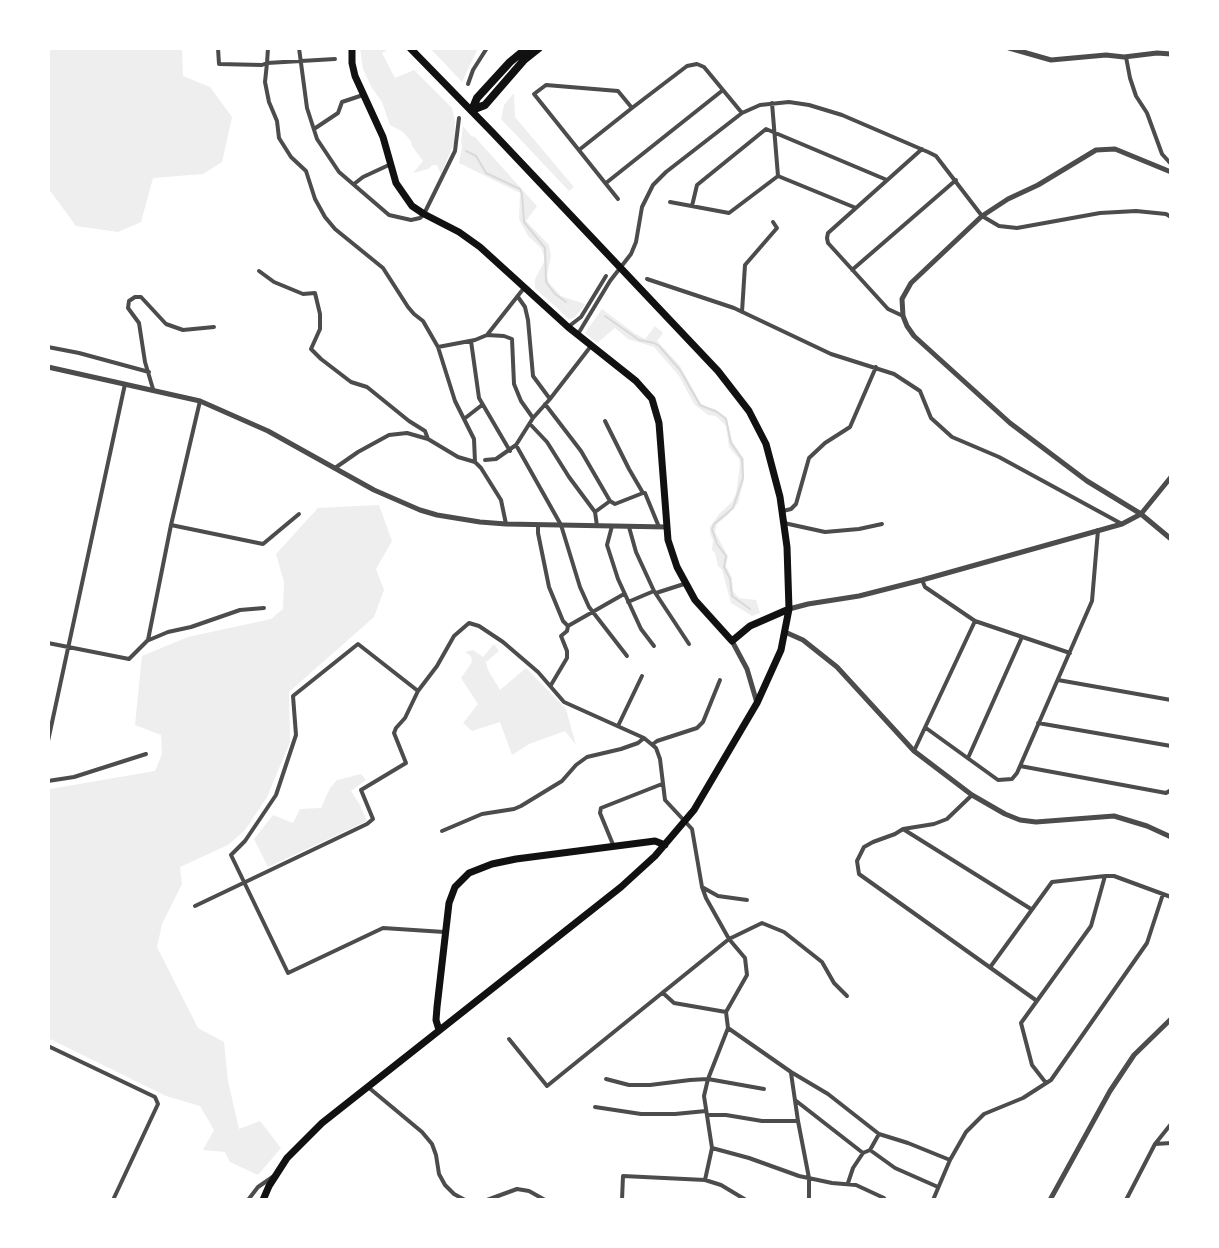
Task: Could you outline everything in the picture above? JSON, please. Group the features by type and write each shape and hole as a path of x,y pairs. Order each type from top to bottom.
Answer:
{"highway":[{"path":"472,110 477,98 526,48"},
{"path":"472,110 485,105 524,60 539,48"}],"main road":[{"path":"352,48 353,69 383,137 400,190 412,206 470,239 568,327 636,381 652,399 659,423 663,527 684,584 695,600 732,641 750,626 789,609"},
{"path":"263,1200 277,1173 294,1151 322,1122 621,887 665,845 686,821 757,704 776,662 789,609 789,572 783,511 771,459 749,411 718,371 472,110 410,48"},
{"path":"439,1029 436,1017 444,932 451,895 461,880 479,868 516,860 656,842 665,845"}],"street":[{"path":"218,48 219,64 262,65 335,59"},
{"path":"268,48 265,82 269,102 277,121 279,138 291,157 306,171 315,199 325,217 335,229 384,268 414,315 423,321 438,347 455,401 474,439 475,462"},
{"path":"299,48 308,108 323,151 339,172 389,215 411,220 420,218 424,214 455,151 459,118"},
{"path":"468,84 473,70 487,48"},
{"path":"1009,48 1037,51 1043,59 1051,60 1106,55 1126,57 1157,53 1171,54"},
{"path":"1126,57 1136,96 1147,113 1162,154 1171,164"},
{"path":"579,150 687,66 697,64 704,67 742,113"},
{"path":"618,199 534,94 546,85 552,84 618,91 632,108"},
{"path":"606,183 723,90"},
{"path":"314,129 338,113 342,102 364,95"},
{"path":"772,103 778,176"},
{"path":"578,334 636,242 642,207 653,185 666,172 742,113 760,105 772,103 809,105 842,115 936,156 982,216 999,226 1017,228 1100,213 1136,211 1166,214 1171,217"},
{"path":"692,206 697,185 766,129 887,180"},
{"path":"903,316 888,309 852,271 826,238 828,233 922,149"},
{"path":"1171,172 1115,149 1096,150 982,216 911,283 903,299 903,316 914,336 1017,429 1087,481 1141,514 1171,539"},
{"path":"354,184 363,177 391,164"},
{"path":"670,202 729,213 778,176"},
{"path":"778,176 856,208"},
{"path":"852,271 956,180"},
{"path":"742,312 745,265 777,228 773,222"},
{"path":"259,271 274,282 303,294 315,293 320,314 320,329 311,349 351,382 367,387 409,422 425,430 428,439"},
{"path":"568,327 581,317 606,276"},
{"path":"647,279 742,312 831,354 876,367 905,380 920,391 931,418 952,437 999,457 1122,524"},
{"path":"487,335 524,288"},
{"path":"153,389 145,362 139,323 129,308 129,301 135,297 141,297 166,324 183,330 214,327"},
{"path":"518,297 525,307 528,320 534,376 550,399"},
{"path":"438,347 471,341 487,335 512,339 514,384 520,401 533,418"},
{"path":"471,341 474,371 482,405 510,451"},
{"path":"485,460 496,459 516,445 533,418 591,345"},
{"path":"48,347 149,372"},
{"path":"48,367 200,401 268,431 374,490 420,510 464,520 506,524 663,527 605,421"},
{"path":"783,511 791,509 796,504 809,458 825,443 850,428 876,367"},
{"path":"48,741 125,383"},
{"path":"148,640 171,525 200,401"},
{"path":"545,404 581,451 610,501 615,504 643,493"},
{"path":"464,419 482,405"},
{"path":"530,424 546,442 595,512 597,526"},
{"path":"335,468 357,452 389,435 407,433 428,439 439,447 475,462 481,468 501,500 506,524"},
{"path":"516,445 561,525 580,587 592,613 627,656"},
{"path":"789,609 859,596 922,580 1122,524 1141,514 1171,477"},
{"path":"595,512 610,501"},
{"path":"171,525 263,544 299,514"},
{"path":"784,523 825,532 859,530 882,524"},
{"path":"538,525 539,541 549,587 563,621 568,626"},
{"path":"612,526 607,545 624,594 641,629 654,646"},
{"path":"629,527 636,552 655,592 689,644"},
{"path":"926,728 998,780 1012,779 1059,680 1092,601 1098,530"},
{"path":"922,580 925,587 975,621 1070,653"},
{"path":"628,602 684,584"},
{"path":"551,685 567,658 567,651 561,636 567,631 568,626 624,594"},
{"path":"48,643 129,658 148,640 168,632 191,627 240,610 264,608"},
{"path":"914,751 975,621"},
{"path":"195,906 367,824 373,819 361,790 406,763 394,733 405,718 418,691 438,666 454,636 463,627 472,623 503,642 538,672 564,702 653,744 660,759 665,800 691,825 702,887 729,939 745,958 747,975 726,1012 728,1028 708,1079 704,1096 712,1148 705,1180"},
{"path":"785,632 803,640 837,667 914,751 972,795 1005,814 1020,820 1036,822 1114,816 1147,826 1171,837"},
{"path":"968,758 1022,637"},
{"path":"732,641 747,669 757,704"},
{"path":"418,691 358,645 293,696 296,735 276,795 245,842 231,855 288,973 383,928 444,932"},
{"path":"618,726 642,675"},
{"path":"653,744 697,728 703,722 720,680"},
{"path":"1059,680 1171,700"},
{"path":"1038,723 1171,746"},
{"path":"442,831 482,814 514,809 562,781 576,765 587,757 621,749 638,743 644,738"},
{"path":"48,782 74,777 146,754"},
{"path":"1020,766 1166,793 1171,790"},
{"path":"614,847 600,813 601,808 662,784"},
{"path":"972,795 947,819 934,824 903,829 864,847 857,861 859,874 1037,1001"},
{"path":"903,829 1032,909"},
{"path":"1046,1083 1032,1065 1021,1023 1091,926 1105,876"},
{"path":"991,966 1052,882 1114,876 1171,897"},
{"path":"702,887 718,896 747,900"},
{"path":"933,1200 950,1160 966,1132 984,1114 1023,1098 1051,1080 1147,943 1163,894"},
{"path":"509,1039 547,1086 729,939 762,923 784,932 822,962 834,983 847,996"},
{"path":"663,993 674,1003 726,1012"},
{"path":"1050,1200 1110,1092 1134,1055 1171,1019"},
{"path":"728,1028 791,1072 828,1094 879,1134 950,1160"},
{"path":"48,1046 155,1097 158,1104 113,1200"},
{"path":"791,1072 809,1178 809,1200"},
{"path":"606,1078 629,1084 650,1085 708,1079 764,1089"},
{"path":"368,1087 422,1132 432,1144 439,1174 445,1185 465,1200"},
{"path":"795,1100 863,1153"},
{"path":"595,1107 641,1114 707,1113 762,1121 798,1121"},
{"path":"1126,1200 1155,1144 1171,1124"},
{"path":"848,1183 853,1168 863,1153 870,1150 879,1134"},
{"path":"1155,1144 1171,1143"},
{"path":"712,1148 809,1178 832,1183 848,1183 884,1198"},
{"path":"870,1150 895,1168 938,1187"},
{"path":"248,1200 258,1187 277,1173"},
{"path":"622,1200 623,1176 705,1180 721,1185 747,1200"},
{"path":"487,1200 517,1189 529,1191 545,1200"}],"shaded area":[{"path":"48,48 182,48 183,76 210,87 232,117 222,162 203,174 153,178 141,222 118,232 76,226 51,192 48,193"},
{"path":"360,48 391,48 382,53 395,78 414,70 452,108 455,122 454,143 441,174 437,165 413,173 423,161 403,132 390,125 382,102 363,69"},
{"path":"430,48 478,48 462,82"},
{"path":"514,93 515,117 574,187 569,191 501,119 504,105"},
{"path":"463,126 537,206 526,221 549,245 551,256 547,276 549,283 561,296 585,304 575,317 569,319 535,288 535,279 544,262 544,256 541,248 528,236 519,219 520,193 459,163"},
{"path":"602,309 645,339 655,326 663,333 657,341 680,366 703,406 715,409 726,417 732,441 744,459 744,480 738,503 717,524 715,532 728,556 726,566 732,578 733,591 739,598 756,600 760,613 752,616 731,603 722,570 712,550 713,540 710,527 719,514 732,502 736,493 740,465 739,459 729,447 726,426 716,416 708,415 694,404 679,376 654,347 628,339 615,328 597,343 585,333"},
{"path":"379,505 392,541 376,569 384,590 374,617 289,692 290,742 267,797 245,830 228,845 180,867 182,884 162,924 157,947 198,1028 224,1042 228,1081 239,1129 260,1121 281,1148 258,1175 230,1162 225,1152 203,1150 214,1130 200,1106 166,1096 48,1038 48,792 50,789 155,771 162,754 161,735 135,725 142,656 188,637 271,619 283,609 284,582 276,554 318,508"},
{"path":"494,644 499,651 486,662 500,690 526,668 566,709 576,745 565,731 529,744 512,755 500,722 472,731 463,723 478,704 461,678 472,662 471,656 465,652 473,650 483,657"},
{"path":"361,774 366,780 351,791 367,821 268,867 254,839 273,815 293,823 300,809 321,808 330,788 337,780"}],"waterway":[{"path":"466,151 476,156 486,173 520,189 524,222 545,248 546,282 555,294 566,302"},
{"path":"605,316 639,340 659,346 680,370 700,405 717,412 726,419 731,443 742,459 743,478 733,508 714,524 712,529 717,544 726,556 724,567 730,579 732,596 750,609"}]}
